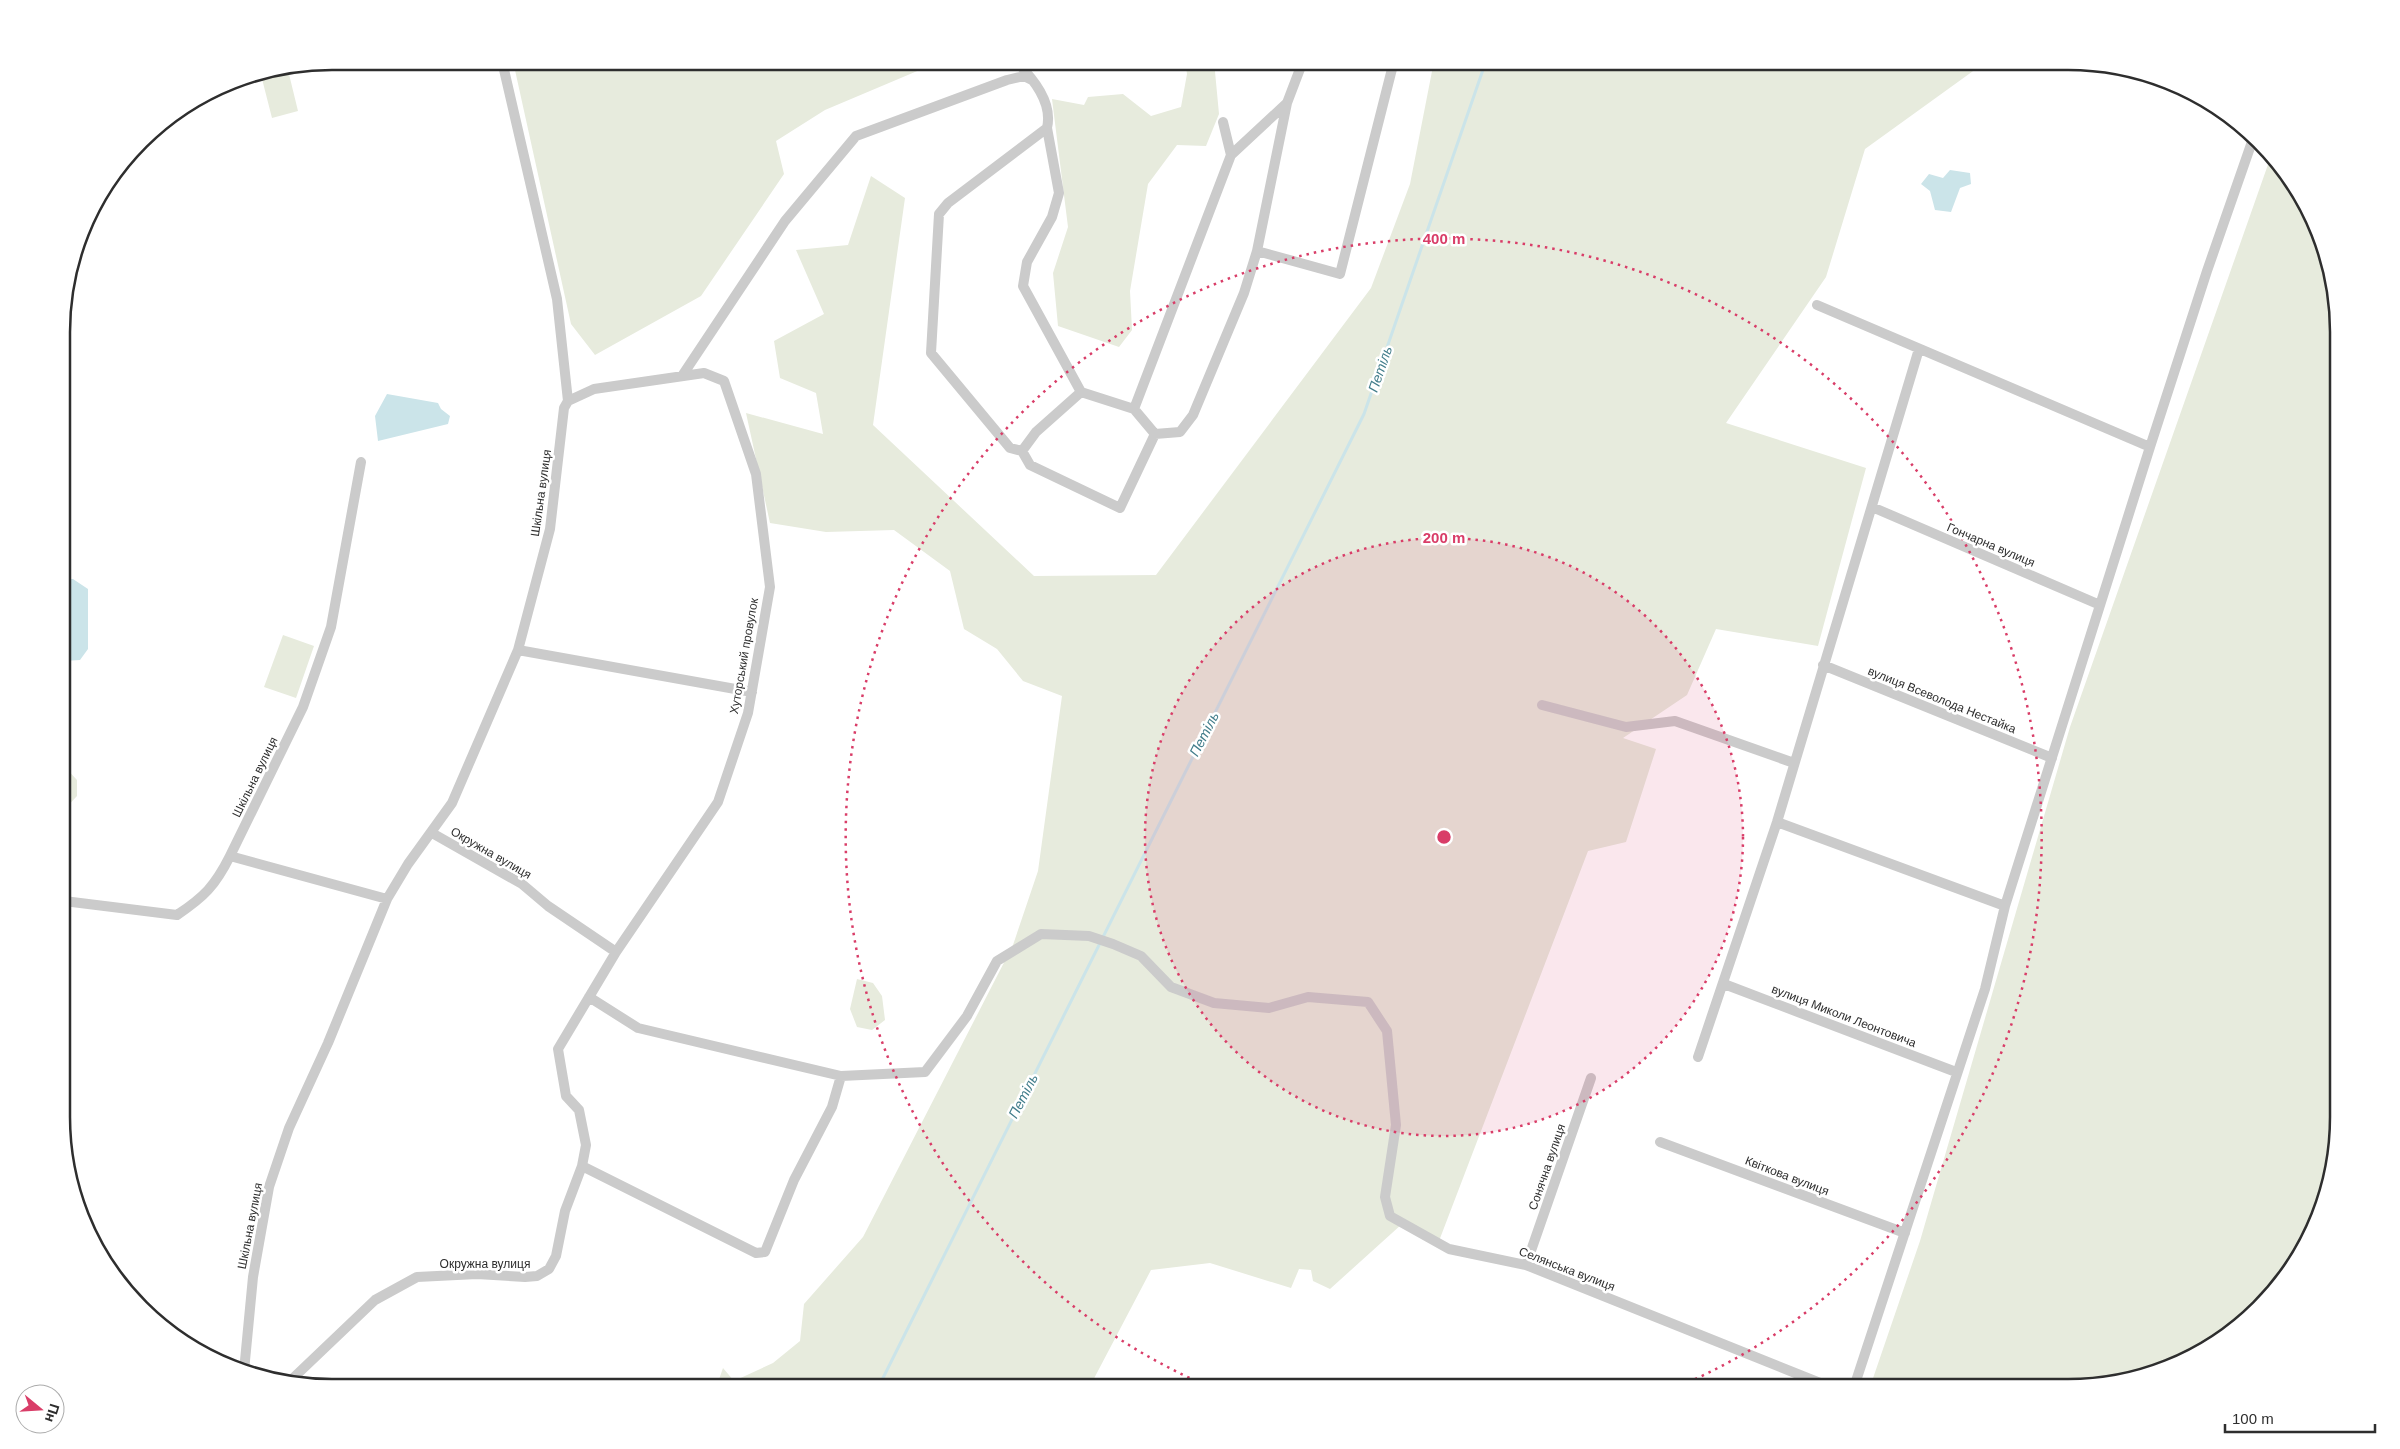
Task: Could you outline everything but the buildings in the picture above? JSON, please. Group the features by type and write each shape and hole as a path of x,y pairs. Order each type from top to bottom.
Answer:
{"street":[{"name":"Шкільна вулиця","path":"245,1364 253,1277 269,1187 289,1128 328,1043 387,899 408,864 452,803 518,650 550,529 564,408 568,401 557,299 504,70"},
{"path":"1025,70 1035,81 1049,116 1047,128 1059,193 1052,217 1027,262 1023,286 1081,392 1134,409 1155,434"},
{"path":"1155,434 1180,432 1193,415 1244,293 1257,251 1287,103 1300,70"},
{"path":"1257,251 1340,274 1392,70"},
{"path":"682,376 785,221 856,136 1007,80 1024,76 1035,81"},
{"path":"1134,409 1231,155 1287,103"},
{"path":"1223,122 1231,155"},
{"path":"1047,128 948,203 939,214 936,226 930,353 1010,448 1022,451 1030,465 1120,508 1155,434"},
{"path":"1857,1379 1956,1072 1985,989 2005,906 2150,448 2207,271 2251,145"},
{"path":"1817,305 2150,448"},
{"path":"1698,1057 1777,822 1920,348"},
{"name":"Хуторський провулок","path":"568,401 594,389 704,373 724,381 756,474 770,587 748,713 718,802 616,952"},
{"path":"1022,451 1036,432 1081,392"},
{"name":"Шкільна вулиця","path":"70,902 177,915 202,899 220,877 303,707 331,627 360,462"},
{"name":"Гончарна вулиця","path":"1872,508 2100,605"},
{"path":"518,650 752,692"},
{"name":"вулиця Всеволода Нестайка","path":"1823,665 2052,758"},
{"path":"1542,704 1626,727 1675,721 1794,763"},
{"path":"1777,822 2005,906"},
{"name":"Окружна вулиця","path":"296,1377 375,1300 417,1277 476,1274 525,1277 538,1276 550,1269 556,1256 565,1211 582,1166 586,1145 584,1126 578,1110 566,1096 558,1049 616,952 548,906 522,884 432,833"},
{"path":"230,856 387,899"},
{"name":"Селянська вулиця","path":"841,1076 925,1072 967,1016 997,961 1041,934 1089,936 1113,944 1141,956 1171,987 1214,1004 1269,1008 1308,997 1368,1002 1387,1031 1396,1125 1385,1196 1390,1216 1449,1249 1526,1265 1810,1379"},
{"name":"вулиця Миколи Леонтовича","path":"1724,984 1956,1072"},
{"path":"582,1166 756,1253 764,1252 794,1180 832,1107 841,1076 638,1028 589,997"},
{"name":"Сонячна вулиця","path":"1526,1265 1591,1078"},
{"name":"Квіткова вулиця","path":"1660,1142 1905,1233"}],"shaded area":[{"path":"515,70 920,70 825,110 776,141 784,174 701,296 595,355 571,324"},
{"path":"1186,70 1215,70 1219,114 1206,146 1177,145 1148,184 1130,291 1132,330 1119,347 1058,326 1053,273 1068,227 1052,99 1084,105 1088,97 1123,94 1151,116 1181,107"},
{"path":"1432,70 1975,70 1865,149 1826,277 1726,423 1866,468 1818,646 1716,629 1687,695 1623,738 1656,749 1626,842 1588,851 1439,1241 1402,1224 1330,1289 1313,1281 1311,1270 1299,1269 1291,1288 1210,1263 1151,1270 1094,1379 738,1379 773,1363 800,1341 804,1304 863,1237 1013,945 1038,871 1062,696 1023,681 997,649 964,629 950,571 894,530 826,532 770,523 746,413 823,434 816,393 780,378 774,341 824,314 796,250 848,245 871,176 905,198 873,425 1034,576 1156,575 1371,288 1410,184"},
{"path":"289,74 298,111 272,118 262,80"},
{"path":"2268,163 2295,201 2316,248 2328,298 2330,332 2330,1117 2328,1151 2316,1201 2295,1248 2265,1290 2241,1314 2214,1335 2168,1359 2136,1370 2102,1377 2068,1379 1873,1379 1920,1241 2070,727"},
{"path":"283,635 314,646 296,698 264,687"},
{"path":"70,772 77,780 77,796 70,804"},
{"path":"857,979 873,983 882,996 885,1020 872,1030 857,1027 850,1009"},
{"path":"723,1368 732,1379 719,1379"}],"water":[{"path":"1950,170 1970,173 1971,184 1960,188 1951,212 1935,210 1930,191 1921,184 1929,174 1943,178"},
{"path":"387,394 438,403 441,409 450,416 448,424 378,441 375,416"},
{"path":"70,579 88,589 88,649 80,660 70,661"}],"waterway":[{"name":"Петіль","path":"882,1379 1364,414 1483,70"}]}
